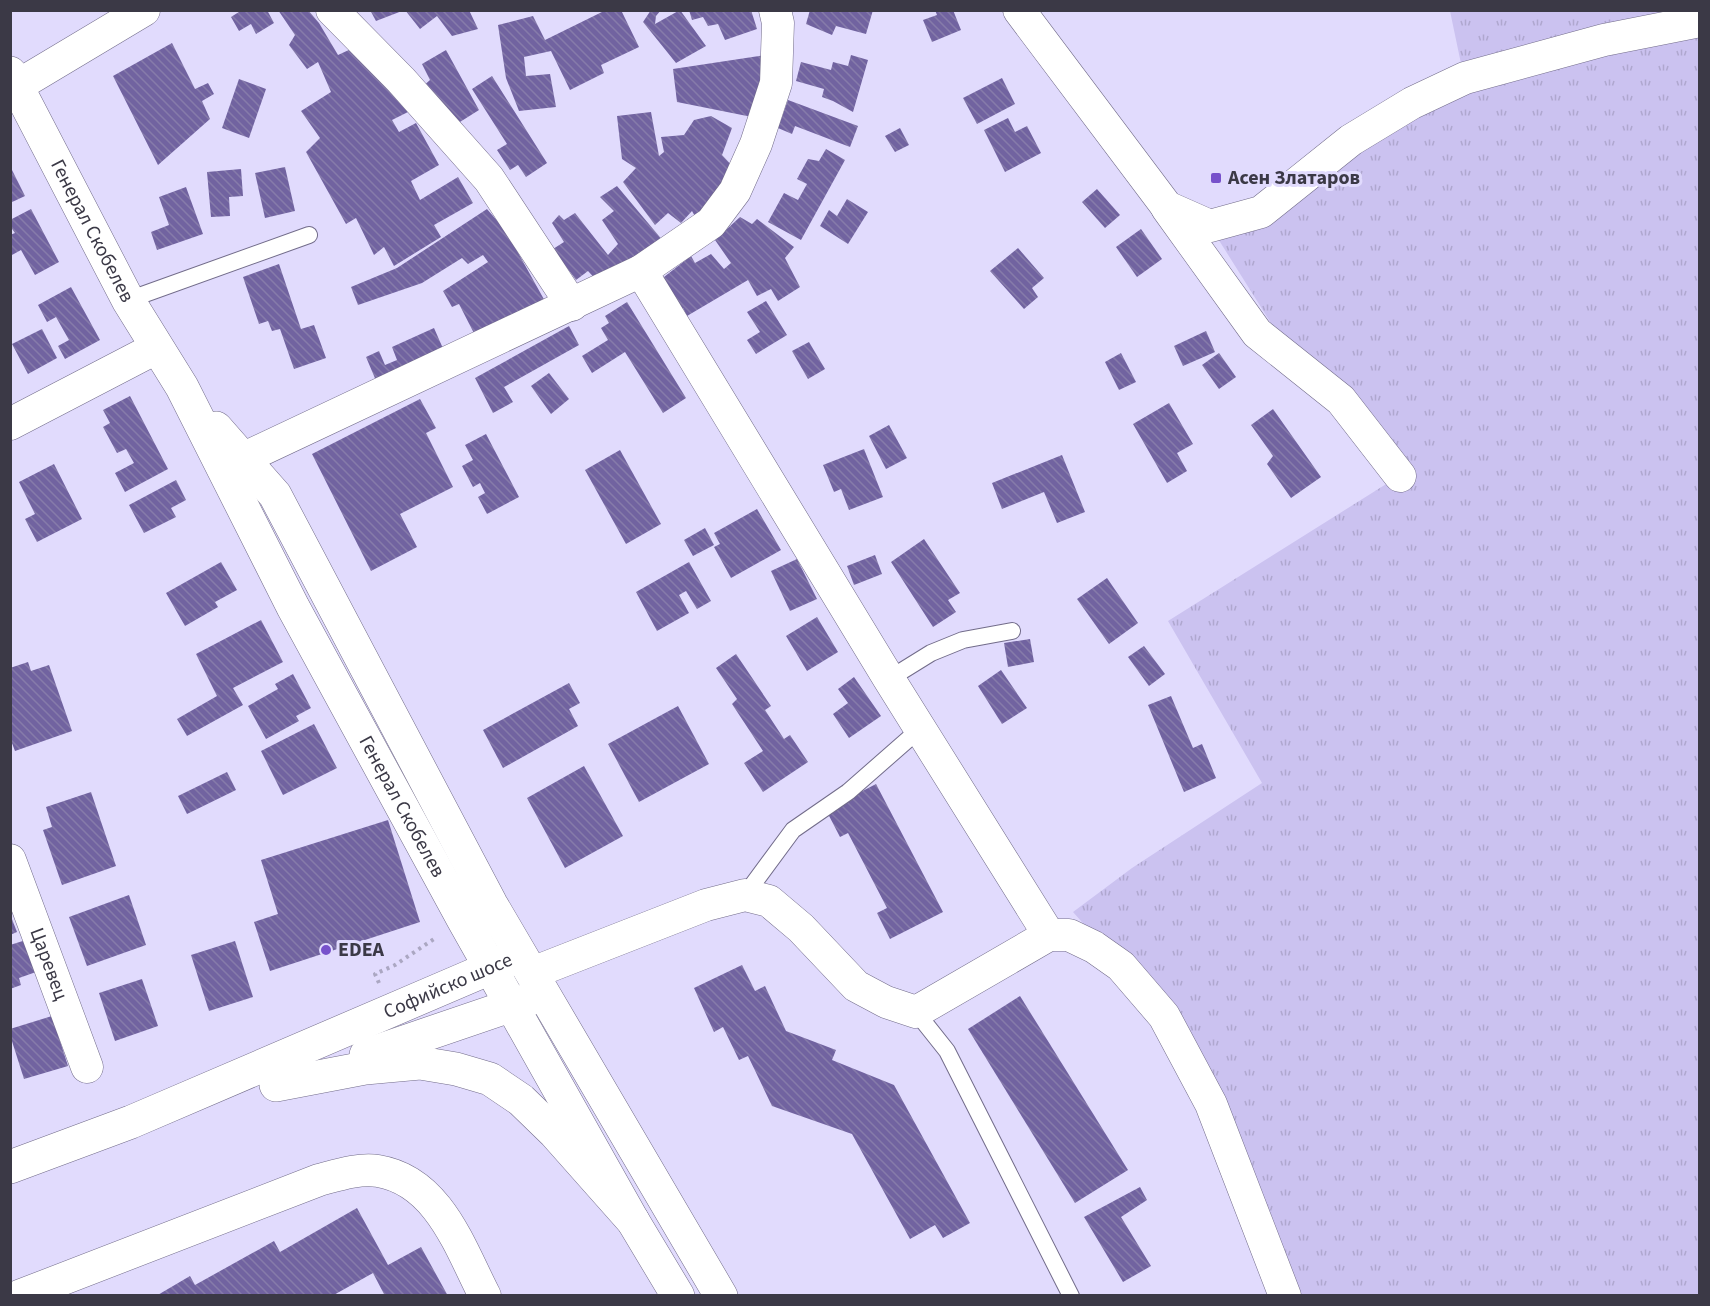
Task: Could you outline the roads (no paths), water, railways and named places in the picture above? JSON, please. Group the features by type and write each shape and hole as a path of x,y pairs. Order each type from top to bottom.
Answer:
{"street":[{"path":"14,80 144,10"},
{"path":"332,10 401,80 489,179 572,304"},
{"path":"233,463 641,272 711,223 735,191 756,144 776,83 778,23 775,10"},
{"path":"1019,10 1167,207 1257,333 1341,400 1400,476"},
{"path":"1167,207 1210,226 1261,212 1351,141 1412,102 1465,78 1604,40 1700,21"},
{"name":"Генерал Скобелев","path":"14,80 128,300 156,348 233,463 293,606 491,968 633,1221"},
{"path":"641,272 888,679 921,728 1049,935"},
{"path":"10,424 156,348"},
{"name":"Генерал Скобелев","path":"233,463 275,495 486,893 532,974"},
{"name":"Царевец","path":"10,860 87,1067"},
{"path":"276,1085 512,1005 532,974 706,905 746,895 769,901 801,928 856,986 886,1002 916,1012 1049,935 1069,935 1094,947 1121,966 1164,1016 1211,1104 1285,1296"},
{"name":"Софийско шосе","path":"10,1167 131,1122 491,968 532,974"},
{"path":"532,974 722,1296"},
{"path":"131,1122 276,1085 365,1068 420,1063 456,1069 490,1079 521,1100 555,1133 633,1221 678,1296"},
{"path":"19,1296 319,1179 378,1171 405,1179 427,1195 442,1214 485,1296"}],"lane":[{"path":"128,300 309,235"},
{"path":"888,679 931,653 963,640 1012,631"},
{"path":"746,895 793,830 848,792 921,728"},
{"path":"916,1012 947,1051 1071,1296"}],"place":[{"name":"Асен Златаров","path":"1216,178"},
{"name":"EDEA","path":"326,950"}]}
